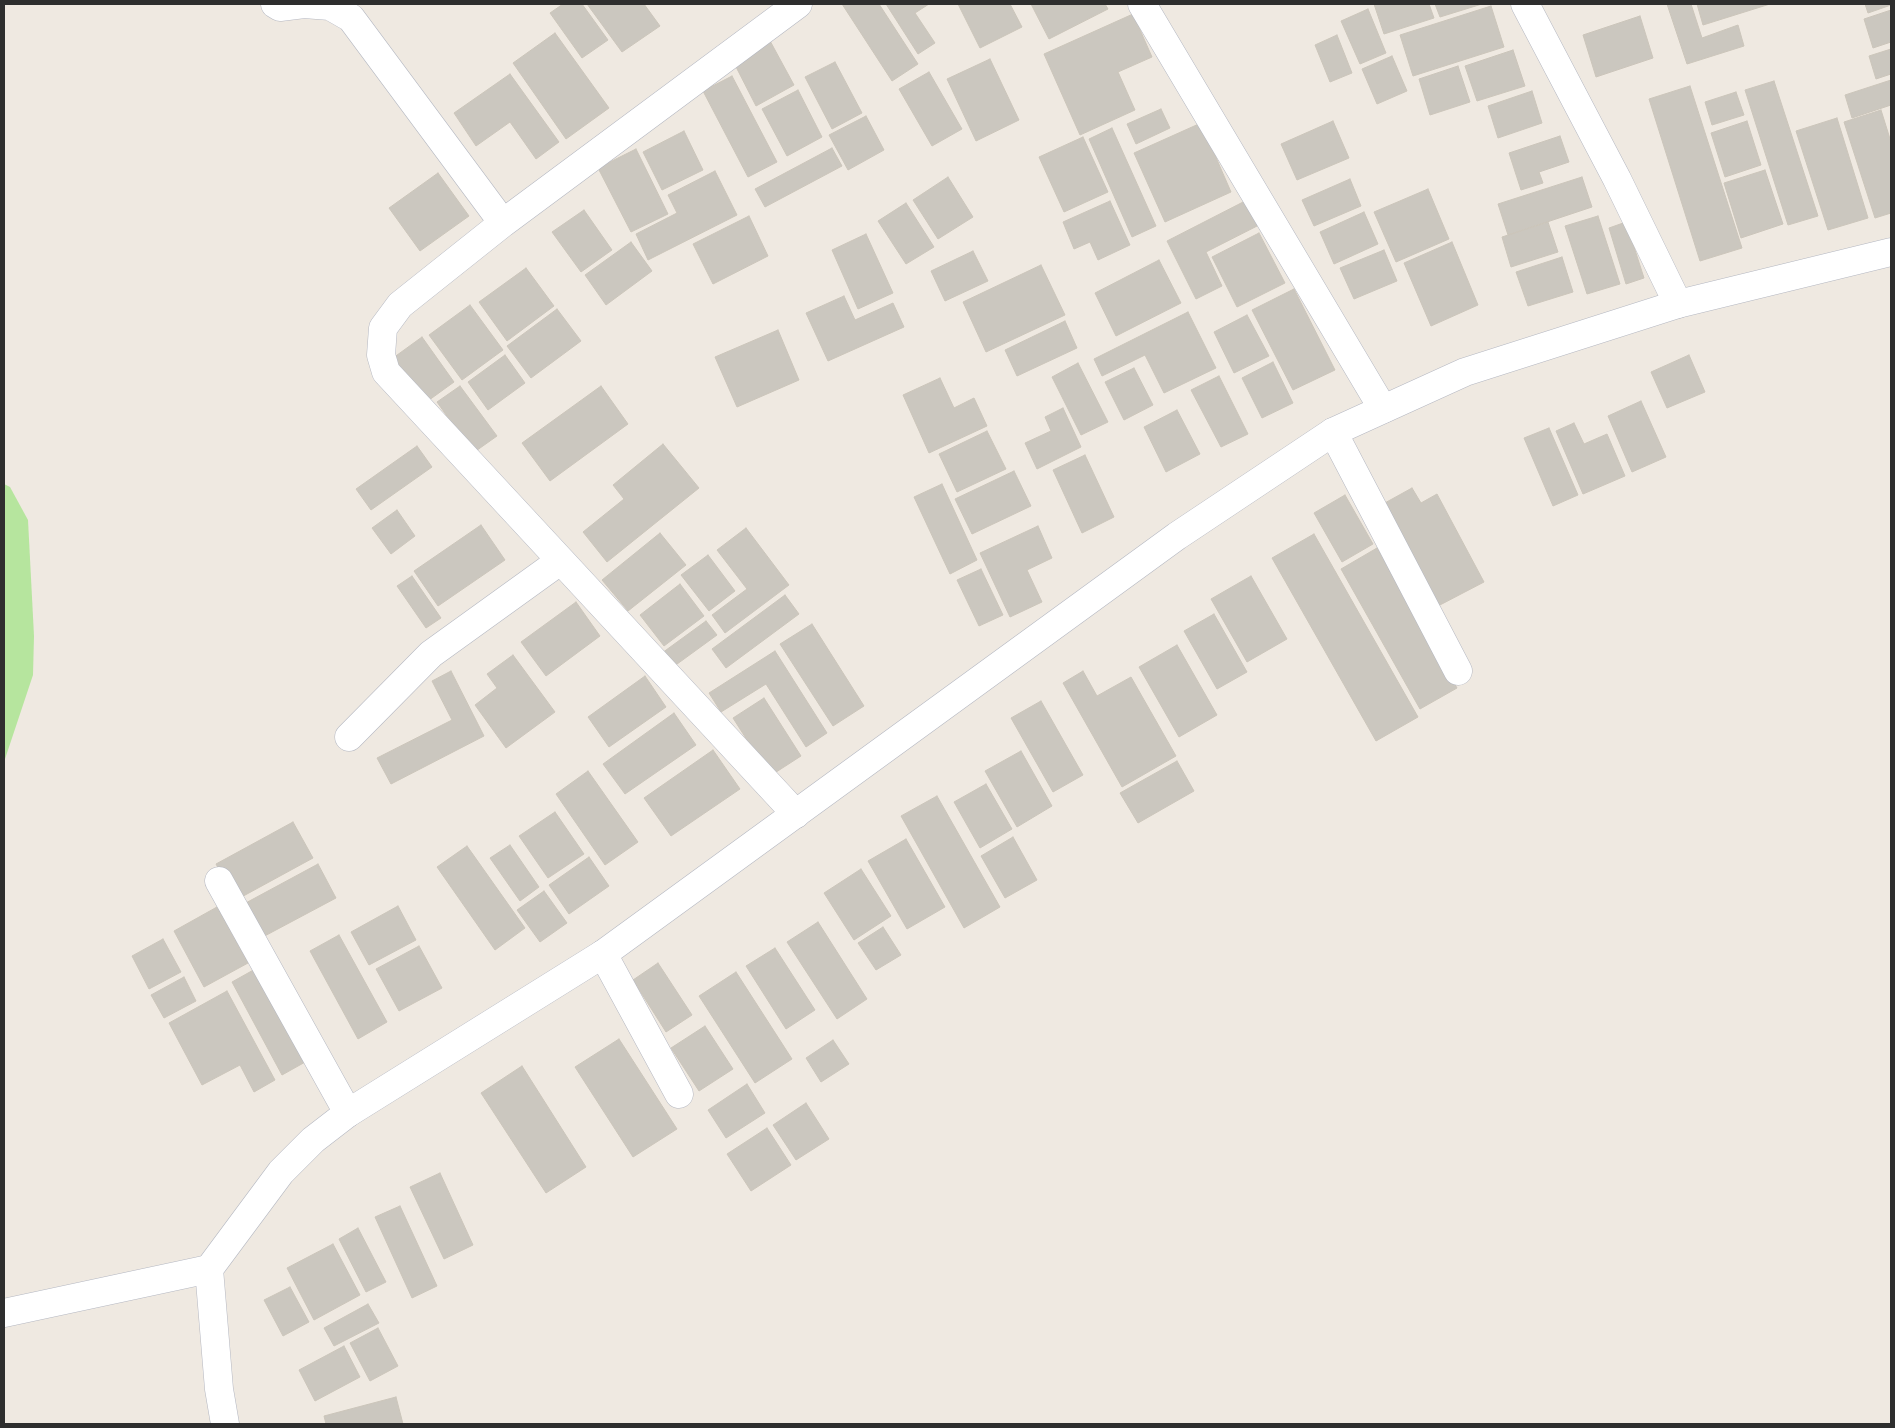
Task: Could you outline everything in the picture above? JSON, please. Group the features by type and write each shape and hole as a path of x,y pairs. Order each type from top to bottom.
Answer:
{"street":[{"path":"274,4 280,7 304,4 330,6 351,18 503,224"},
{"path":"796,814 386,372 381,355 384,328 400,305 503,224 798,4"},
{"path":"1142,4 1383,409"},
{"path":"1525,4 1612,170 1678,304"},
{"path":"4,1313 209,1269 281,1172 313,1140 348,1112 603,954 1177,536 1333,432 1465,372 1678,304 1891,252"},
{"path":"1333,432 1458,671"},
{"path":"349,737 431,654 560,561"},
{"path":"219,882 348,1112"},
{"path":"603,954 679,1094"},
{"path":"209,1269 219,1389 226,1424"}],"green space":[{"path":"4,484 10,487 28,520 34,636 33,675 4,762"}],"building":[{"path":"563,4 582,4 608,40 582,58 550,13"},
{"path":"587,4 644,4 660,26 622,52"},
{"path":"842,4 879,4 918,64 892,81"},
{"path":"886,4 929,4 915,13 935,43 918,54"},
{"path":"958,4 1010,4 1022,27 980,48"},
{"path":"1031,4 1105,4 1108,9 1049,39"},
{"path":"1374,4 1429,4 1434,18 1384,34"},
{"path":"1435,4 1482,4 1440,17"},
{"path":"1667,4 1691,4 1702,38 1738,25 1744,46 1687,64"},
{"path":"1697,4 1770,4 1703,25"},
{"path":"1865,4 1891,4 1891,5 1868,13"},
{"path":"1491,6 1504,47 1413,76 1400,35"},
{"path":"1368,9 1386,53 1360,64 1341,21"},
{"path":"1891,10 1891,42 1873,48 1864,19"},
{"path":"1133,14 1152,57 1118,72 1135,110 1080,135 1044,54"},
{"path":"1640,16 1653,58 1596,77 1583,35"},
{"path":"555,33 609,108 566,139 513,63"},
{"path":"1337,35 1352,73 1330,82 1315,45"},
{"path":"769,39 794,85 756,106 732,59"},
{"path":"1891,49 1891,74 1876,79 1869,56"},
{"path":"1513,50 1525,86 1477,101 1465,66"},
{"path":"1392,56 1407,91 1377,104 1362,69"},
{"path":"990,59 1019,120 976,141 947,79"},
{"path":"835,62 862,113 832,129 805,77"},
{"path":"1458,66 1470,102 1430,115 1419,79"},
{"path":"929,72 962,129 932,146 899,89"},
{"path":"510,74 559,142 536,159 510,122 476,146 454,113"},
{"path":"732,76 777,162 748,177 703,91"},
{"path":"1891,80 1891,105 1852,118 1845,95"},
{"path":"1774,81 1818,216 1788,225 1745,90"},
{"path":"1690,86 1742,248 1700,261 1649,99"},
{"path":"798,90 822,137 787,156 762,109"},
{"path":"1532,91 1542,123 1498,138 1488,106"},
{"path":"1736,92 1744,115 1712,125 1705,102"},
{"path":"1161,109 1170,128 1136,144 1127,124"},
{"path":"1881,110 1891,142 1891,213 1875,218 1844,122"},
{"path":"866,116 884,150 848,170 829,135"},
{"path":"1837,118 1868,218 1828,230 1796,131"},
{"path":"1333,121 1349,158 1297,180 1281,144"},
{"path":"1747,121 1761,165 1725,177 1711,133"},
{"path":"1201,123 1231,192 1165,222 1134,153"},
{"path":"1112,128 1156,226 1132,237 1089,139"},
{"path":"684,131 703,170 662,190 643,152"},
{"path":"1560,136 1569,162 1539,172 1543,183 1521,190 1509,153"},
{"path":"1083,137 1108,192 1064,212 1039,157"},
{"path":"832,148 842,166 765,207 755,189"},
{"path":"636,149 668,214 631,232 598,168"},
{"path":"1765,170 1783,224 1741,238 1724,183"},
{"path":"715,171 737,215 648,260 636,234 677,213 668,195"},
{"path":"438,173 469,216 420,251 389,208"},
{"path":"948,177 973,217 938,239 913,200"},
{"path":"1582,177 1592,207 1508,235 1498,204"},
{"path":"1350,179 1361,206 1314,226 1302,200"},
{"path":"1428,189 1449,239 1396,262 1374,212"},
{"path":"1249,199 1261,224 1206,252 1222,286 1196,299 1167,241"},
{"path":"1110,201 1130,245 1098,260 1090,242 1074,249 1063,222"},
{"path":"906,203 934,247 906,264 878,221"},
{"path":"584,210 612,250 581,272 552,232"},
{"path":"1364,212 1378,244 1334,264 1320,232"},
{"path":"749,216 768,256 713,284 693,244"},
{"path":"1598,216 1620,284 1587,294 1565,226"},
{"path":"1548,222 1558,252 1511,267 1502,237"},
{"path":"1626,222 1644,278 1626,284 1609,228"},
{"path":"1259,233 1285,283 1237,307 1212,257"},
{"path":"866,234 893,293 858,309 832,250"},
{"path":"631,242 652,271 606,305 585,275"},
{"path":"1452,242 1478,305 1431,326 1404,263"},
{"path":"1384,250 1397,281 1354,299 1340,268"},
{"path":"973,251 988,281 945,301 931,271"},
{"path":"1562,257 1573,292 1528,306 1516,272"},
{"path":"1159,260 1181,303 1116,336 1095,293"},
{"path":"1041,265 1065,315 986,352 963,302"},
{"path":"526,268 554,306 507,341 479,302"},
{"path":"1294,289 1335,370 1293,390 1252,310"},
{"path":"844,296 855,320 893,303 904,327 828,361 806,313"},
{"path":"470,305 503,350 462,380 429,335"},
{"path":"557,309 581,341 531,378 507,346"},
{"path":"1188,312 1216,368 1164,393 1145,355 1102,376 1094,359"},
{"path":"1247,315 1269,356 1234,373 1214,332"},
{"path":"1065,321 1077,348 1017,376 1005,350"},
{"path":"778,330 799,380 737,407 715,357"},
{"path":"422,337 454,382 425,403 393,358"},
{"path":"505,355 525,383 488,410 468,382"},
{"path":"1689,355 1705,392 1667,408 1651,372"},
{"path":"1273,362 1293,403 1262,418 1242,378"},
{"path":"1078,363 1108,422 1081,435 1052,377"},
{"path":"1134,368 1153,405 1124,420 1105,382"},
{"path":"1219,376 1248,434 1221,447 1191,390"},
{"path":"940,378 954,408 974,398 987,426 929,453 903,395"},
{"path":"460,386 497,436 473,453 437,402"},
{"path":"601,386 628,424 550,481 522,443"},
{"path":"1641,401 1666,457 1632,472 1608,416"},
{"path":"1063,408 1081,447 1037,469 1025,443 1051,431 1045,417"},
{"path":"1177,410 1200,454 1166,472 1144,427"},
{"path":"1574,423 1584,444 1607,434 1625,476 1583,494 1556,431"},
{"path":"1549,428 1578,495 1553,506 1524,438"},
{"path":"987,431 1006,469 957,492 939,454"},
{"path":"663,444 699,488 607,562 583,532 624,499 613,485"},
{"path":"417,446 432,467 371,510 356,489"},
{"path":"1085,455 1114,517 1082,533 1053,470"},
{"path":"1014,471 1031,506 972,534 955,499"},
{"path":"942,484 977,560 950,574 914,497"},
{"path":"1412,488 1421,503 1437,494 1484,582 1438,606 1383,504"},
{"path":"1345,495 1373,544 1342,562 1314,513"},
{"path":"397,510 415,536 391,554 372,528"},
{"path":"481,525 505,560 438,606 414,571"},
{"path":"1038,526 1052,558 1027,570 1042,602 1010,617 980,553"},
{"path":"746,528 789,585 725,633 712,615 747,589 717,550"},
{"path":"660,533 686,565 628,611 602,580"},
{"path":"1314,534 1418,717 1376,741 1272,558"},
{"path":"1377,548 1457,688 1420,709 1341,569"},
{"path":"708,555 735,591 709,611 681,575"},
{"path":"981,569 1003,615 979,626 957,580"},
{"path":"412,576 441,618 426,628 397,586"},
{"path":"1251,576 1287,639 1247,662 1211,599"},
{"path":"680,584 704,616 664,646 640,615"},
{"path":"785,595 799,614 726,668 712,649"},
{"path":"576,602 600,636 546,676 521,642"},
{"path":"1214,614 1247,672 1217,689 1184,631"},
{"path":"706,621 717,635 673,667 662,653"},
{"path":"812,624 864,706 833,726 780,644"},
{"path":"1177,645 1217,715 1179,737 1139,667"},
{"path":"775,651 827,733 806,747 766,684 721,712 709,693"},
{"path":"513,655 555,712 506,748 475,705 497,688 487,674"},
{"path":"451,671 484,736 391,784 377,758 452,720 432,681"},
{"path":"1083,671 1097,696 1131,677 1176,756 1122,787 1063,683"},
{"path":"645,676 666,707 609,747 588,717"},
{"path":"764,698 801,756 770,776 733,718"},
{"path":"1041,701 1083,775 1053,792 1011,718"},
{"path":"674,713 696,745 625,794 603,764"},
{"path":"713,750 740,789 671,836 644,798"},
{"path":"1021,751 1052,806 1017,827 985,771"},
{"path":"1177,761 1194,791 1138,823 1120,793"},
{"path":"588,771 638,842 605,865 556,794"},
{"path":"986,784 1012,829 980,848 954,802"},
{"path":"937,796 1000,907 964,928 901,816"},
{"path":"555,812 584,854 548,878 519,836"},
{"path":"293,822 313,858 236,900 216,864"},
{"path":"1013,837 1037,880 1005,898 981,856"},
{"path":"906,839 945,907 907,929 868,861"},
{"path":"510,845 539,887 520,901 490,858"},
{"path":"467,846 525,928 495,950 437,867"},
{"path":"589,857 609,886 569,914 549,885"},
{"path":"318,864 336,898 259,939 242,905"},
{"path":"861,869 891,916 854,940 824,893"},
{"path":"544,891 567,923 540,942 517,910"},
{"path":"398,906 416,940 369,965 351,932"},
{"path":"217,907 248,963 204,987 174,931"},
{"path":"818,922 867,999 837,1019 787,942"},
{"path":"883,927 901,955 876,970 858,943"},
{"path":"339,935 387,1022 358,1039 310,951"},
{"path":"163,939 181,972 149,989 132,956"},
{"path":"419,946 442,988 399,1011 376,969"},
{"path":"775,948 815,1010 786,1029 746,966"},
{"path":"658,963 692,1015 666,1032 633,980"},
{"path":"257,968 307,1061 282,1075 232,982"},
{"path":"736,972 792,1059 755,1083 699,996"},
{"path":"184,977 196,1001 164,1018 151,995"},
{"path":"227,991 275,1080 254,1092 240,1065 202,1085 169,1023"},
{"path":"705,1026 733,1069 699,1091 671,1048"},
{"path":"619,1039 677,1129 633,1157 575,1067"},
{"path":"833,1040 849,1064 821,1082 806,1058"},
{"path":"522,1066 586,1167 546,1193 481,1093"},
{"path":"747,1084 765,1113 726,1138 708,1110"},
{"path":"806,1103 829,1139 796,1160 773,1125"},
{"path":"767,1128 791,1165 751,1191 727,1154"},
{"path":"440,1173 473,1245 444,1259 410,1187"},
{"path":"400,1206 437,1286 412,1298 375,1217"},
{"path":"358,1228 386,1282 366,1292 339,1239"},
{"path":"333,1244 360,1295 314,1320 287,1268"},
{"path":"290,1287 309,1322 283,1336 264,1300"},
{"path":"368,1304 379,1323 334,1346 324,1328"},
{"path":"378,1328 398,1366 370,1381 350,1343"},
{"path":"344,1346 360,1377 315,1401 299,1370"},
{"path":"396,1397 403,1424 326,1424 324,1416"}]}
